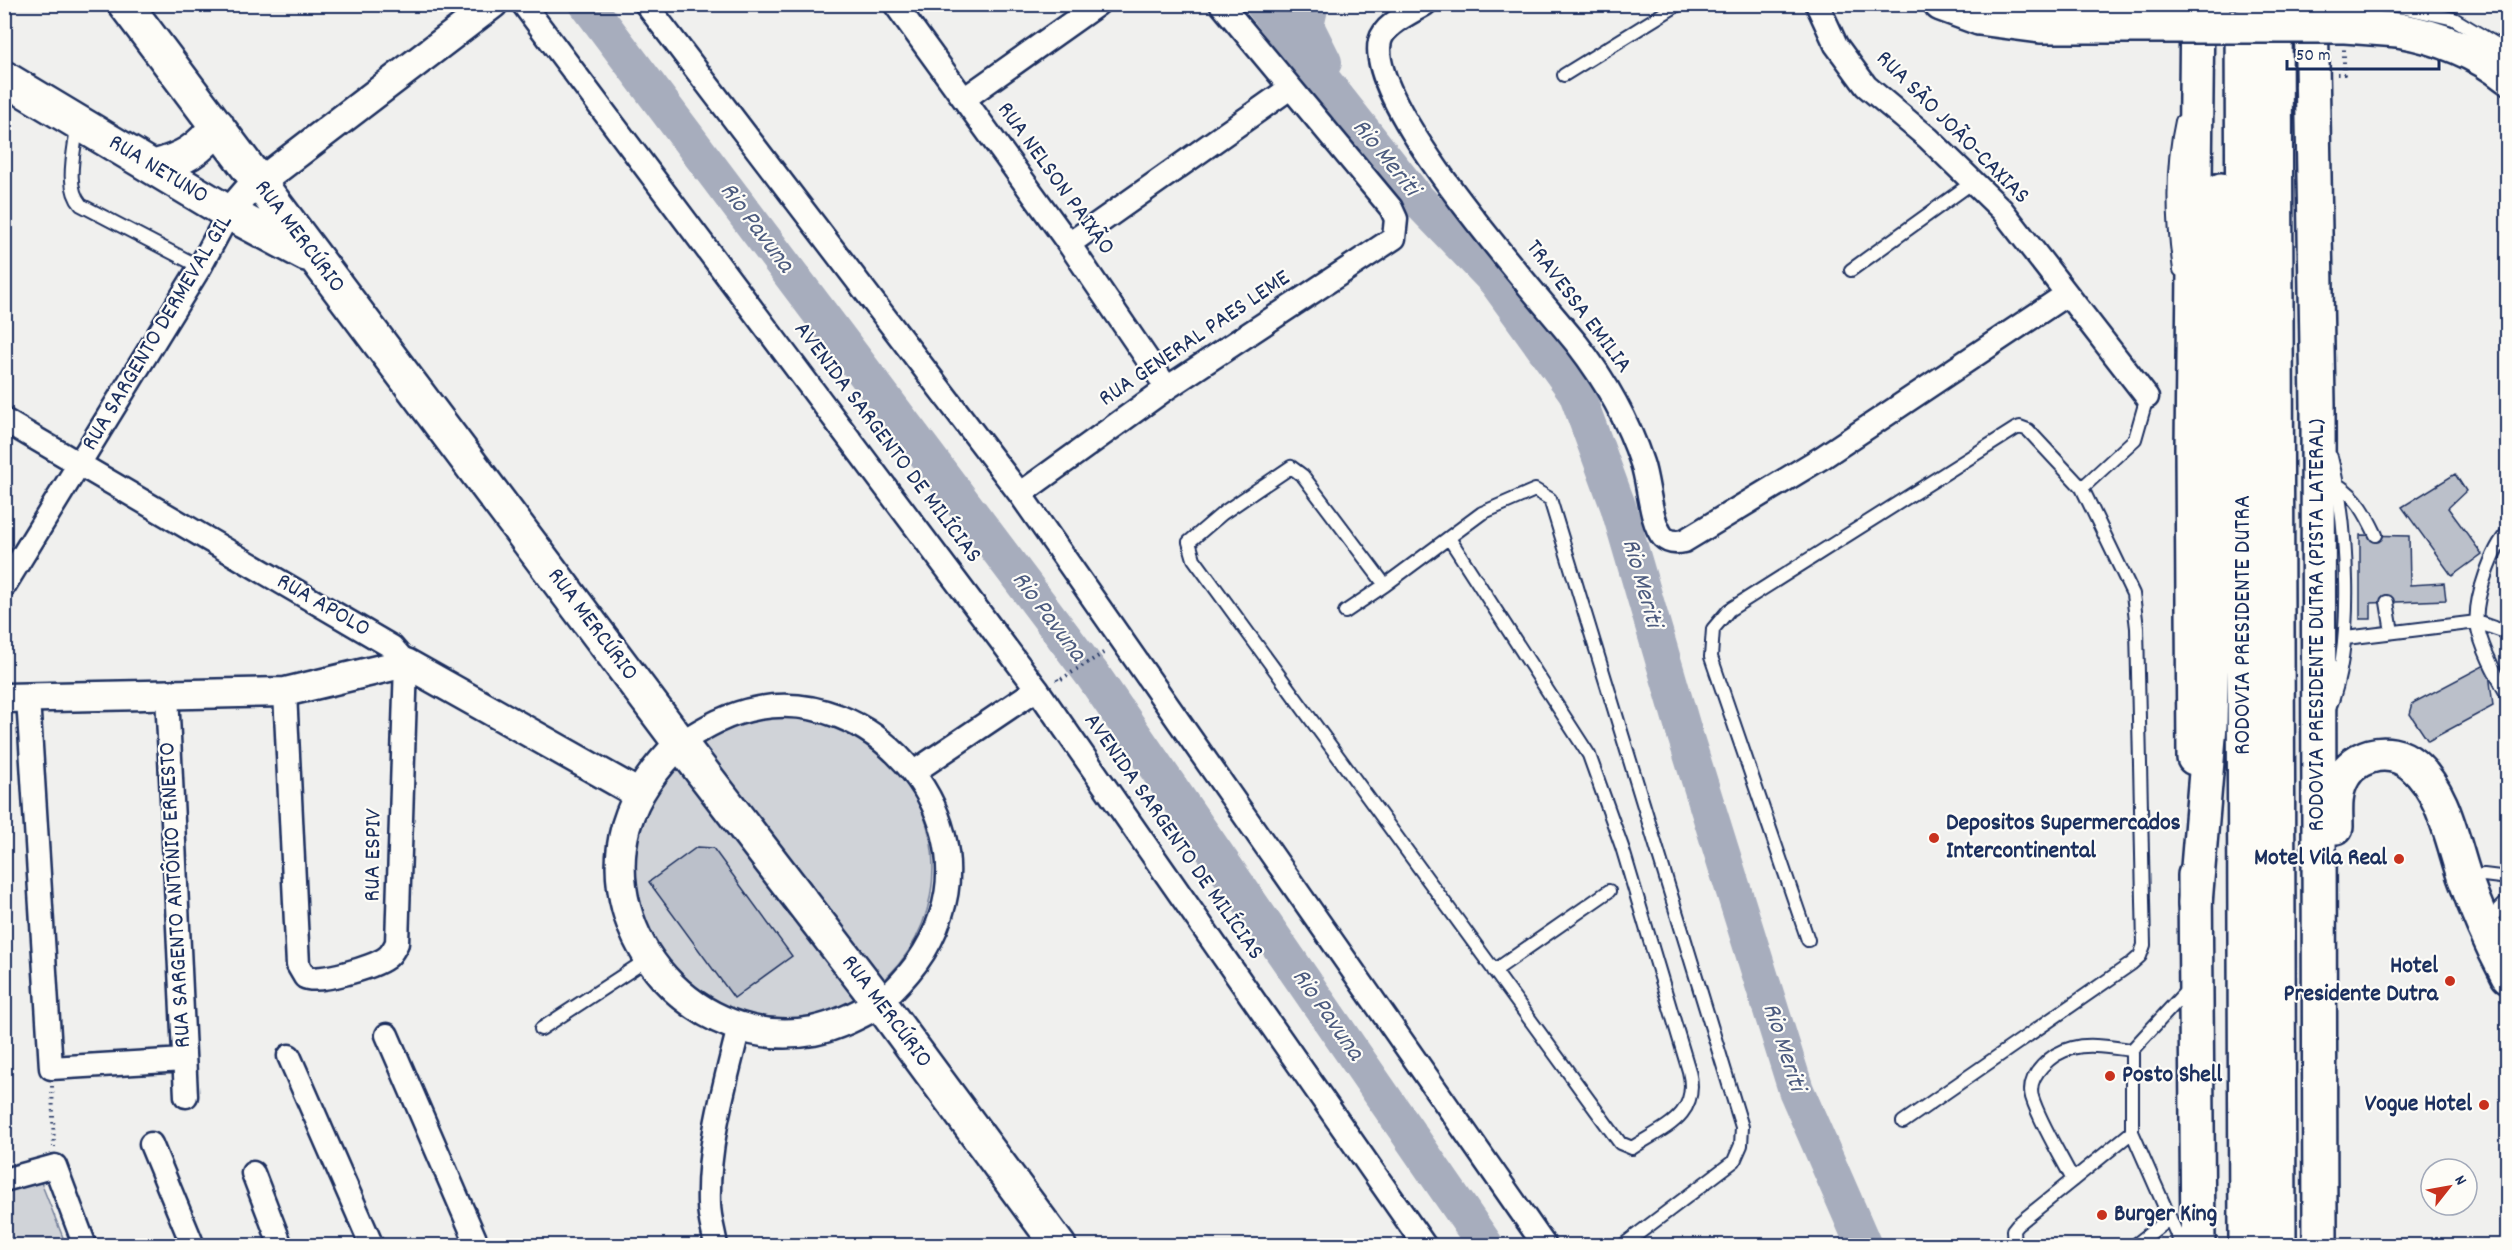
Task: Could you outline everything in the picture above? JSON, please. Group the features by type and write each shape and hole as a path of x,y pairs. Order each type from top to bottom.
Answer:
{"main road":[{"name":"RUA MERCÚRIO","path":"125,4 680,743 880,1003 1059,1245"},
{"path":"1941,4 1978,18 2040,26 2344,26 2393,17 2504,67"},
{"path":"2197,4 2193,368 2198,1245"},
{"name":"RODOVIA PRESIDENTE DUTRA","path":"2242,4 2246,1245"},
{"name":"RODOVIA PRESIDENTE DUTRA","path":"2275,4 2279,1245"},
{"name":"RODOVIA PRESIDENTE DUTRA (PISTA LATERAL)","path":"2311,4 2318,404 2316,741 2320,962 2320,1245"},
{"name":"RUA NETUNO","path":"4,78 229,213 314,258"},
{"path":"2195,903 2210,726 2221,169 2243,105"},
{"path":"154,167 188,156 206,140 217,125"},
{"path":"2320,962 2330,929 2334,897 2338,788 2342,778 2355,762 2375,754 2393,755 2413,765 2425,778 2436,798 2484,925 2508,976"}],"street":[{"name":"RUA SARGENTO DERMEVAL GIL","path":"4,586 200,267 237,201 493,4"},
{"name":"AVENIDA SARGENTO DE MILÍCIAS","path":"523,4 1045,681 1425,1245"},
{"path":"646,4 1020,494 1545,1245"},
{"name":"RUA NELSON PAIXÃO","path":"895,4 1069,244 1167,388"},
{"path":"964,99 1098,4"},
{"path":"1069,244 1290,88 1221,4"},
{"name":"TRAVESSA EMILIA","path":"1425,4 1395,22 1381,38 1378,55 1385,80 1424,153 1583,352 1608,388 1643,465 1657,526 1664,538 1675,543 1684,541 1754,499 1877,421 2067,294"},
{"name":"RUA SÃO JOÃO-CAXIAS","path":"1817,4 1836,45 1866,86 1928,138 2002,210 2147,397"},
{"name":"RUA GENERAL PAES LEME","path":"1020,494 1167,388 1394,238 1396,228 1391,208 1290,88"},
{"name":"RUA APOLO","path":"4,420 392,647 406,663 639,794"},
{"path":"184,1060 51,1068 16,698 285,692 406,663"},
{"name":"RUA ESPIV","path":"285,692 298,965 305,977 318,980 376,963 392,952 397,943 406,663"},
{"path":"914,772 1045,681"},
{"name":"RUA SARGENTO ANTÔNIO ERNESTO","path":"167,694 186,1096"},
{"path":"803,707 846,718 884,740 914,772 933,804 944,839 947,876 942,913 928,947 907,978 880,1003 848,1021 812,1031 775,1033 739,1027 712,1016 687,1001 666,982 648,959 632,928 623,894 621,860 626,826 639,794 657,766 680,743 718,720 728,717 760,708 803,707"},
{"path":"716,1245 709,1206 711,1159 721,1100 739,1027"},
{"path":"387,1035 478,1245"},
{"path":"289,1056 372,1245"},
{"path":"151,1144 193,1245"},
{"path":"4,1180 55,1166 85,1245"},
{"path":"252,1173 281,1245"}],"lane":[{"path":"1564,75 1679,4"},
{"path":"78,122 72,181 75,198 81,205 200,267"},
{"path":"1851,270 1973,182"},
{"path":"2082,488 2135,439 2147,397"},
{"path":"2316,741 2339,686 2346,638 2343,527 2338,485 2318,404"},
{"path":"1808,940 1711,657 1713,629 1729,610 2015,429 2020,427 2028,430 2082,488 2133,594 2136,609 2144,945 2140,956 2131,964 1903,1122"},
{"path":"1385,585 1303,476 1291,467 1223,513 1189,542 1194,560 1494,971 1620,1143 1632,1148 1680,1116 1688,1107 1692,1085 1622,847 1589,755 1449,538"},
{"path":"2338,485 2352,495 2365,510 2376,535"},
{"path":"1345,612 1482,513 1535,490 1550,500 1742,1127 1741,1145 1734,1161 1622,1245"},
{"path":"2508,532 2499,541 2483,586 2477,622 2489,657 2508,696"},
{"path":"2387,602 2392,632"},
{"path":"2346,638 2477,622 2508,633"},
{"path":"2465,878 2484,874 2508,878"},
{"path":"1494,971 1609,891"},
{"path":"2484,925 2508,901"},
{"path":"541,1029 648,959"},
{"path":"2182,1245 2132,1132 2132,1050 2196,981"},
{"path":"2073,1180 2032,1096 2033,1076 2042,1067 2071,1048 2087,1046 2132,1050"},
{"path":"2014,1245 2013,1230 2017,1225 2132,1132"},
{"path":"2134,1245 2170,1218"}],"path":[{"path":"1045,681 1058,681 1109,649"},
{"path":"51,1068 55,1166"}],"shaded area":[{"path":"781,716 811,719 839,728 865,742 888,761 907,784 921,810 930,838 933,868 930,898 921,926 907,952 888,975 865,994 839,1008 811,1017 781,1020 751,1017 723,1008 697,994 674,975 655,952 641,926 632,898 629,868 632,838 641,810 655,784 674,761 697,742 723,728 751,719"},
{"path":"40,1180 66,1245 5,1245 4,1192"}],"building":[{"path":"2455,474 2466,491 2448,508 2482,554 2452,576 2402,507"},
{"path":"2360,535 2409,536 2410,585 2444,583 2446,600 2371,603 2371,619 2360,619"},
{"path":"2506,558 2508,558 2508,620 2503,620"},
{"path":"2485,665 2489,673 2493,706 2428,741 2410,714 2413,703"},
{"path":"697,847 713,848 792,956 734,998 649,882"}],"waterway":[{"name":"Rio Pavuna","path":"587,4 1094,677 1486,1246"},
{"name":"Rio Meriti","path":"1263,4 1415,197 1496,281 1576,392 1618,506 1685,735 1796,1090 1864,1246"},
{"path":"1311,4 1306,26 1324,62"}],"place":[{"name":"Depositos Supermercados Intercontinental","path":"1934,838"},
{"name":"Motel Vila Real","path":"2399,859"},
{"name":"Hotel Presidente Dutra","path":"2450,981"},
{"name":"Posto Shell","path":"2110,1076"},
{"name":"Vogue Hotel","path":"2484,1105"},
{"name":"Burger King","path":"2102,1215"}]}
